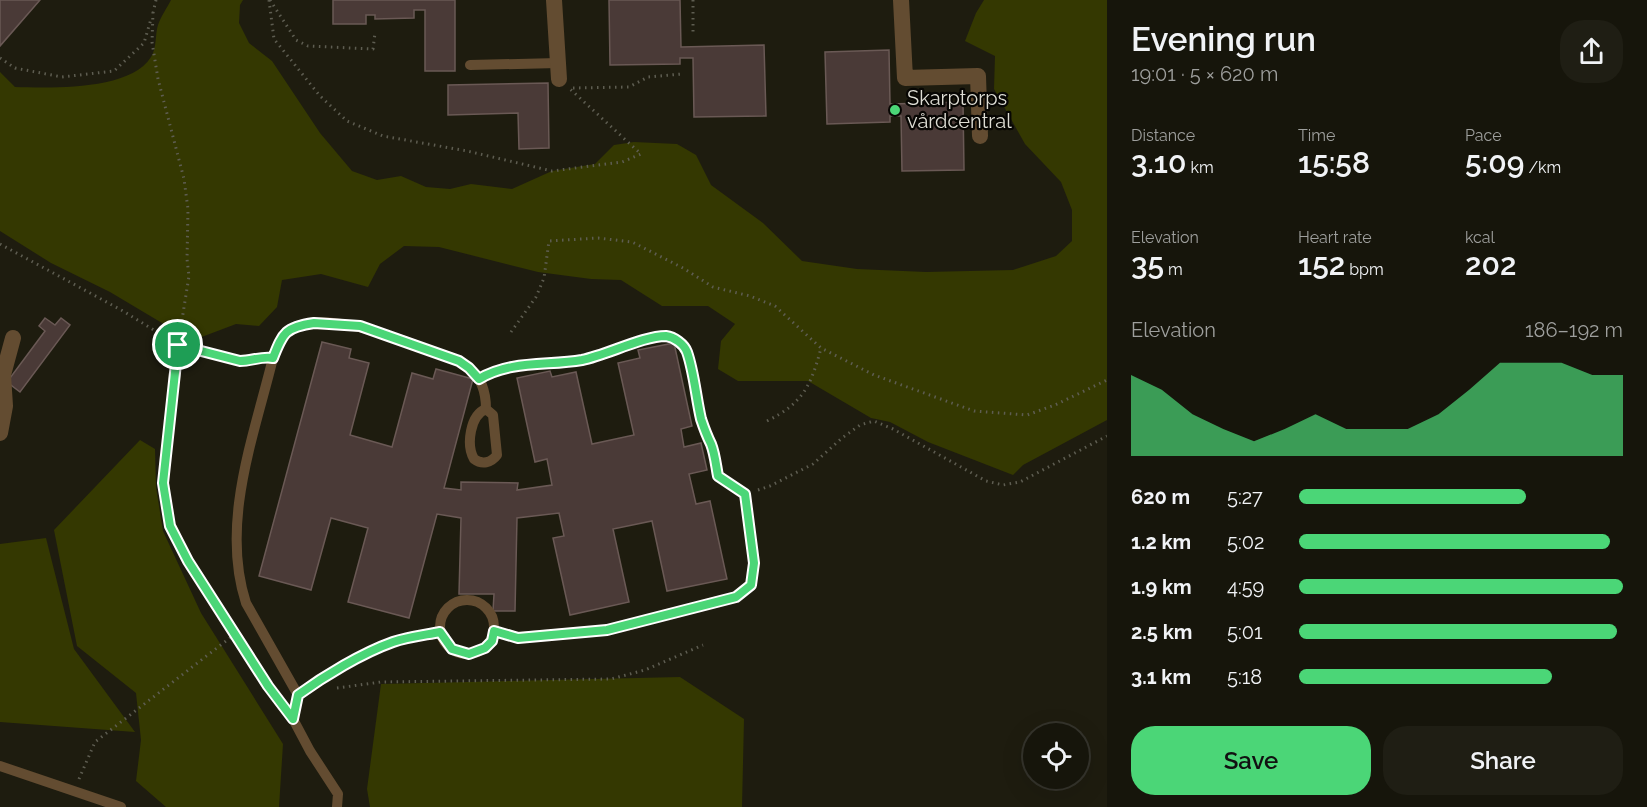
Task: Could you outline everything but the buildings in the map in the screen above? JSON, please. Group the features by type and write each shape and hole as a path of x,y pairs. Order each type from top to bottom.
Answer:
{"street":[{"path":"554,0 558,71"},
{"path":"901,0 905,78 978,76 980,136"},
{"path":"0,434 5,406 3,375 13,338"}],"lane":[{"path":"470,65 558,71"},
{"path":"337,807 338,794 310,751 293,719 298,695 246,603 241,587 238,565 238,514 241,487 273,358 285,333 297,326 314,323 345,324 372,330 459,361 479,379 486,396 486,409 493,416 498,450 494,459 484,463 474,459 469,446 475,419 481,410 486,409"},
{"path":"494,631 518,638 607,630 736,597 751,585 754,563 745,494"},
{"path":"466,600 479,603 488,610 494,621 494,631 492,641 485,648 469,654 452,649 440,632 441,620 446,610 466,600"},
{"path":"298,695 319,680 393,642 440,632"},
{"path":"0,766 121,807"}],"path":[{"path":"0,57 15,68 62,77 114,71 144,43 156,0"},
{"path":"269,0 296,40 308,46 373,49 375,33"},
{"path":"269,0 274,39 320,96 347,121 383,136 467,151 552,171 622,162 640,154 568,88 628,87 648,77 682,74"},
{"path":"693,0 693,35"},
{"path":"153,12 152,42 158,79 184,179 188,209 189,276 178,345 163,483 170,526 188,561 268,686 293,719"},
{"path":"511,332 536,297 544,278 549,241 598,238 632,242 683,268 713,287 775,306 821,348 874,375 974,411 1027,414 1054,405 1107,380"},
{"path":"0,244 123,310 178,345 240,361 249,361 263,356 273,358"},
{"path":"479,379 493,371 509,367 578,361 601,356 651,339 666,336 677,339 686,350 706,437 711,445 718,476 745,494 770,486 813,464 842,438 861,425 874,421 893,429 986,481 1003,485 1020,482 1107,436"},
{"path":"767,421 785,412 808,388 821,348"},
{"path":"73,791 95,742 235,634"},
{"path":"319,680 334,688 381,682 611,679 645,670 703,645"}],"green space":[{"path":"171,0 243,0 240,5 239,23 249,43 272,61 320,133 352,171 377,180 401,176 426,187 450,189 471,184 512,189 552,171 595,164 614,145 634,142 677,144 696,155 711,185 763,223 802,261 857,269 926,272 1013,270 1056,256 1072,241 1072,210 1061,182 1025,144 994,89 995,56 965,41 984,0 1107,0 1107,420 1023,465 1013,475 928,442 890,422 871,418 808,381 738,381 718,369 721,341 735,324 708,306 662,306 621,280 591,279 538,272 439,247 404,246 380,264 368,287 321,274 282,280 277,307 259,326 236,324 199,338 162,323 110,292 51,263 0,231 0,72 15,87 68,87 108,82 126,76 141,68 151,57 158,25"},
{"path":"140,440 155,449 156,487 163,531 201,613 283,744 279,807 166,807 136,781 141,740 136,693 77,646 54,530"},
{"path":"46,538 74,649 135,732 0,722 0,544"},
{"path":"680,677 744,719 742,807 370,807 367,789 381,684"}],"place":[{"name":"Skarptorps vårdcentral","path":"895,110"}],"route":[{"path":"314,323 345,324 360,326 459,361 479,379 493,371 509,367 578,361 601,356 651,339 666,336 677,339 686,350 706,437 711,445 718,476 745,494 754,563 751,585 736,597 607,630 518,638 494,631 492,641 485,648 469,654 452,649 440,632 393,642 319,680 298,695 293,719 268,686 188,561 170,526 163,483 178,345 240,361 249,361 263,356 273,358 281,338 290,329 314,323"}]}
